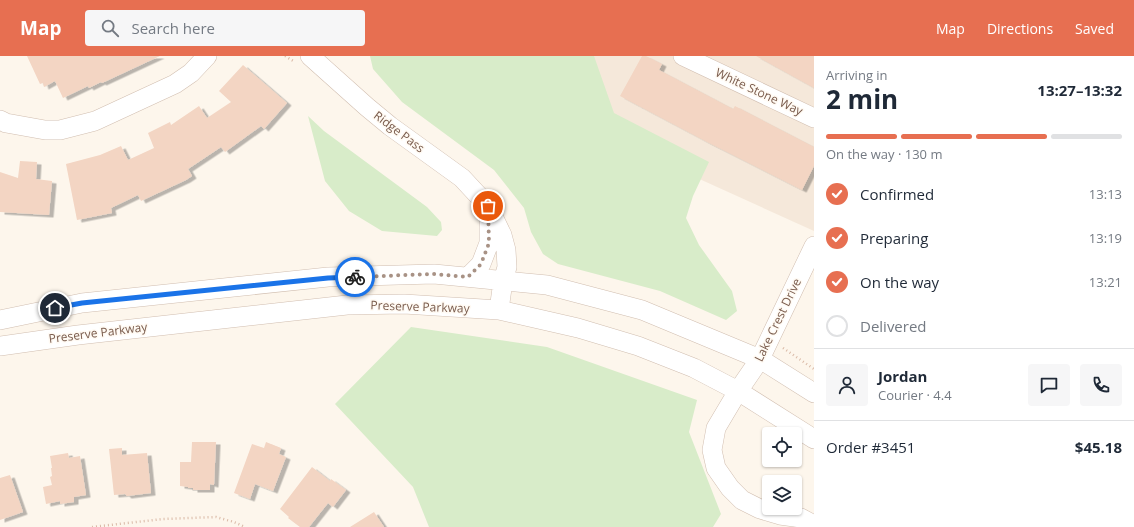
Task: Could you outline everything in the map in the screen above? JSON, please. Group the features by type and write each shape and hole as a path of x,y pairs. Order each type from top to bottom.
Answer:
{"street":[{"path":"0,120 27,128 45,130 60,130 95,121 175,84 191,73 207,56"},
{"name":"Ridge Pass","path":"310,56 390,126 462,178 488,206 502,235 506,250 507,267 498,310"},
{"name":"White Stone Way","path":"683,56 814,118"},
{"path":"468,277 481,264 489,243 488,206"},
{"name":"Lake Crest Drive","path":"814,246 760,359 738,391 716,428 712,450 716,468 730,488 742,500 760,510 801,518 814,525"},
{"path":"0,320 82,303 328,278 434,274 468,277 547,285 642,310 760,359 814,392"},
{"name":"Preserve Parkway","path":"0,346 78,334 347,305 404,304 498,310 578,328 638,346 694,368 738,391 814,439"}],"path":[{"path":"92,527 163,519 216,518 234,522 245,527"}],"shaded area":[{"path":"581,56 814,56 814,231 589,129"}],"green space":[{"path":"370,56 594,56 614,113 709,162 693,196 686,218 699,245 732,291 737,311 726,320 660,291 558,264 543,254 531,232 524,208 494,170 402,102 373,69"},
{"path":"308,116 324,131 427,207 441,222 442,230 437,236 382,231 349,211 325,181"},
{"path":"411,327 547,347 697,400 689,432 721,514 713,527 429,527 413,487 335,404"}],"building":[{"path":"27,56 160,56 102,83 101,82 89,88 88,86 63,98 55,81 44,87 43,83 40,84"},
{"path":"642,56 646,56 662,64 659,70 733,109 735,106 814,147 814,166 802,190 620,96"},
{"path":"756,56 814,56 814,88"},
{"path":"243,65 287,103 264,129 261,126 225,152 221,147 188,169 192,176 186,180 141,201 138,195 111,208 112,213 77,220 66,164 100,155 121,146 128,160 154,148 148,133 170,122 171,125 199,106 207,118 231,102 219,91"},
{"path":"20,161 37,162 36,179 52,181 49,215 0,212 0,172 18,178"},
{"path":"192,442 216,442 214,485 210,484 210,490 193,490 193,488 180,486 180,462 191,462"},
{"path":"266,442 281,448 279,454 286,457 273,491 255,484 250,499 234,493 252,444 264,448"},
{"path":"122,448 122,455 147,453 151,493 127,496 125,494 114,495 109,449"},
{"path":"68,453 69,458 80,456 86,495 74,497 74,502 60,504 60,501 46,504 43,487 52,485 50,477 52,476 52,468 50,456"},
{"path":"312,467 330,481 331,479 346,490 333,507 328,503 309,527 300,527 288,518 289,517 280,509"},
{"path":"10,475 23,512 0,520 0,478"},
{"path":"374,512 384,527 350,527"}],"way so far":[{"path":"355,277 434,274 468,277 481,264 489,243 488,206"}],"route":[{"path":"55,308 82,303 328,278 355,277"}]}
